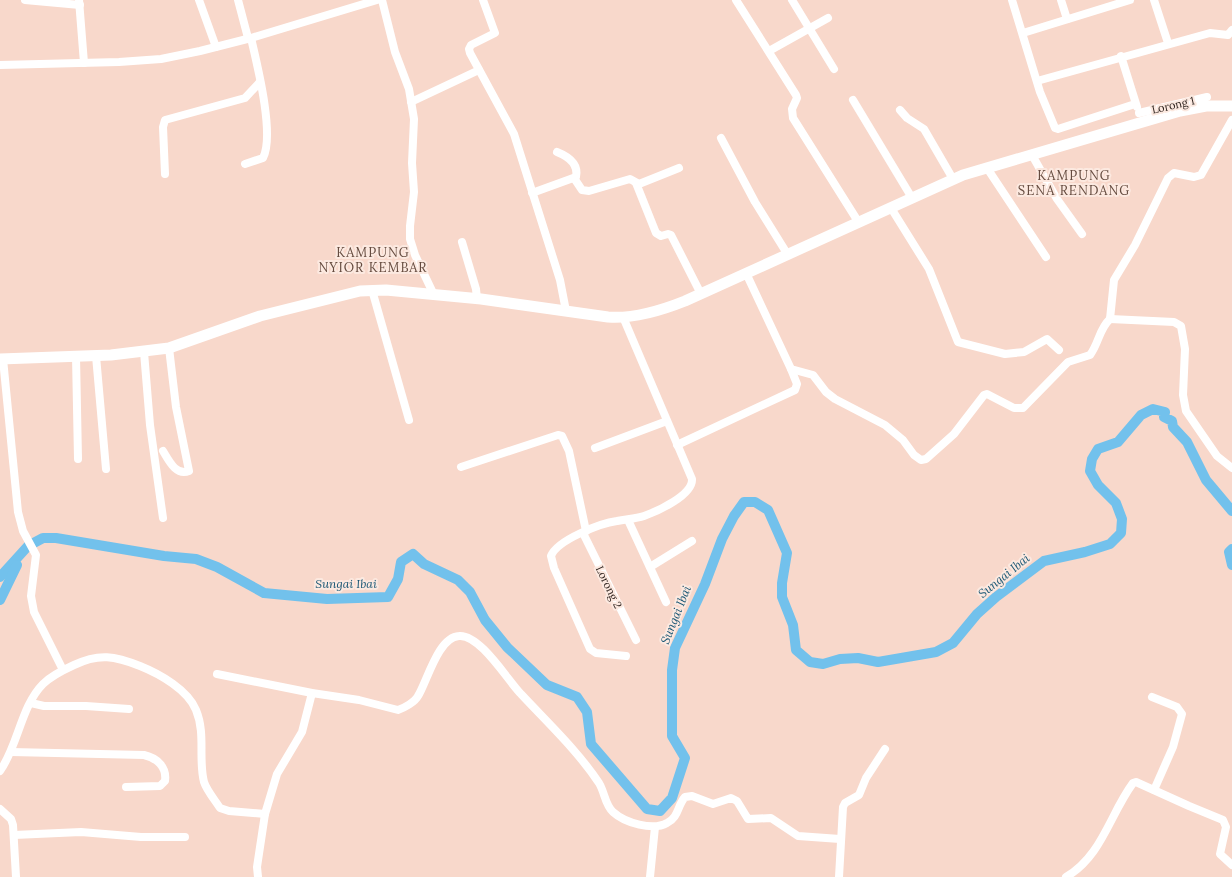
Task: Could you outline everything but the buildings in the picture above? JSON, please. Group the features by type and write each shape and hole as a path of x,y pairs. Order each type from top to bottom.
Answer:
{"main road":[{"path":"1,359 96,356 144,352 169,348 268,314 349,293 372,290 477,299 608,317 623,317 658,311 701,294 953,179 1032,155 1140,117 1189,108 1232,106"}],"street":[{"path":"25,0 79,2 84,63"},
{"path":"199,0 216,47"},
{"path":"238,0 250,38 260,82 263,88 265,112 265,154 259,160 245,164"},
{"path":"0,65 151,60 216,47 250,38 364,2 377,0"},
{"path":"382,0 395,52 405,79 411,102 415,135 412,163 414,192 410,235 414,255 434,295"},
{"path":"483,0 495,33 470,47 470,53 514,134 560,280 566,311"},
{"path":"736,0 797,98 792,110 793,118 859,223"},
{"path":"792,0 834,69"},
{"path":"1012,0 1048,114 1056,129 1135,104"},
{"path":"1061,0 1067,19"},
{"path":"1023,33 1130,0"},
{"path":"1154,0 1168,44"},
{"path":"769,51 828,18"},
{"path":"1037,81 1121,56 1210,33 1228,35 1232,30"},
{"path":"1121,56 1140,117"},
{"path":"411,102 479,70"},
{"path":"164,174 163,128 165,120 245,98 260,82"},
{"name":"Lorong 1","path":"1140,117 1207,97"},
{"path":"853,100 912,198"},
{"path":"900,110 907,118 924,129 953,179"},
{"path":"790,369 813,375 829,395 885,425 904,440 917,459 924,460 954,434 986,394 1014,408 1023,408 1068,362 1090,355 1099,339 1101,328 1110,319 1114,280 1135,245 1168,178 1174,173 1194,177 1202,175 1232,120"},
{"path":"721,138 756,202 788,255"},
{"path":"532,194 574,178 577,173 574,163 566,156 557,152"},
{"path":"1032,155 1057,199 1082,234"},
{"path":"574,178 585,191 630,179 639,184 679,168"},
{"path":"988,168 1046,257"},
{"path":"636,183 656,233 661,236 668,234 671,235 701,294"},
{"path":"891,208 929,269 958,342 1005,354 1024,352 1047,339 1059,350"},
{"path":"462,242 476,289 477,299"},
{"path":"677,445 795,390 796,384 790,369 746,273"},
{"path":"372,290 409,420"},
{"path":"623,317 692,479 692,484 690,489 656,511 644,516 604,524 584,532 557,548 553,552 552,561 590,649 596,653 626,656"},
{"path":"1110,319 1174,322 1181,326 1185,349 1183,395 1186,411 1214,452 1232,468"},
{"path":"162,451 175,469 182,472 190,471 176,407 169,348"},
{"path":"144,352 150,425 163,518"},
{"path":"76,356 78,459"},
{"path":"96,356 106,469"},
{"path":"1,359 18,512 25,536 35,552 36,558 32,603 34,612 63,670"},
{"path":"595,448 667,421"},
{"name":"Lorong 2","path":"461,467 558,435 562,436 569,451 584,532 636,640"},
{"path":"628,520 666,602"},
{"path":"650,567 692,541"},
{"path":"217,674 312,693 359,700 396,710 400,709 416,698 432,664 445,644 453,636 461,636 470,639 493,659 520,693 562,737 599,784 610,808 618,816 629,821 655,827 667,824 675,817 682,800 688,796 713,804 731,798 737,801 748,818 771,818 798,836 840,840"},
{"path":"0,771 11,752 31,703 42,685 63,670 85,660 104,657 120,658 143,667 168,681 186,696 197,712 202,738 204,782 220,808 229,811 265,814"},
{"path":"258,877 257,866 265,814 277,774 302,732 312,693"},
{"path":"1152,697 1177,707 1182,714 1173,748 1154,790"},
{"path":"31,703 44,706 128,709"},
{"path":"839,877 840,840 844,805 859,795 866,778 885,749"},
{"path":"11,752 144,755 157,761 165,770 165,781 160,786 126,787"},
{"path":"1066,877 1080,868 1094,852 1118,806 1133,783 1139,783 1223,820 1226,827 1220,854 1232,865"},
{"path":"0,809 11,819 14,836 16,877"},
{"path":"650,877 655,827"},
{"path":"14,836 81,832 141,837 185,837"}],"waterway":[{"name":"Sungai Ibai","path":"0,577 28,546 43,538 56,538 164,556 196,559 217,567 264,593 327,599 388,597 398,579 401,562 413,554 424,564 458,580 470,592 485,620 507,647 547,685 577,697 587,712 591,744 647,809 660,811 672,798 685,758 672,736 672,670 675,648 705,584 722,539 734,516 744,502 755,502 768,510 787,553 782,583 782,597 793,625 796,650 810,662 823,664 840,659 858,658 878,662 936,652 953,643 977,614 996,597 1044,561 1085,552 1110,544 1121,533 1122,519 1116,503 1098,485 1090,471 1092,459 1098,449 1118,442 1141,415 1153,409 1165,412 1164,417 1172,421 1173,427 1187,442 1206,480 1232,511"},
{"name":"Sungai Ibai","path":"1232,549 1229,552 1232,565"},
{"path":"0,600 17,565"}],"district":[{"name":"KAMPUNG SENA RENDANG","path":"1074,182"},
{"name":"KAMPUNG NYIOR KEMBAR","path":"373,260"}]}
